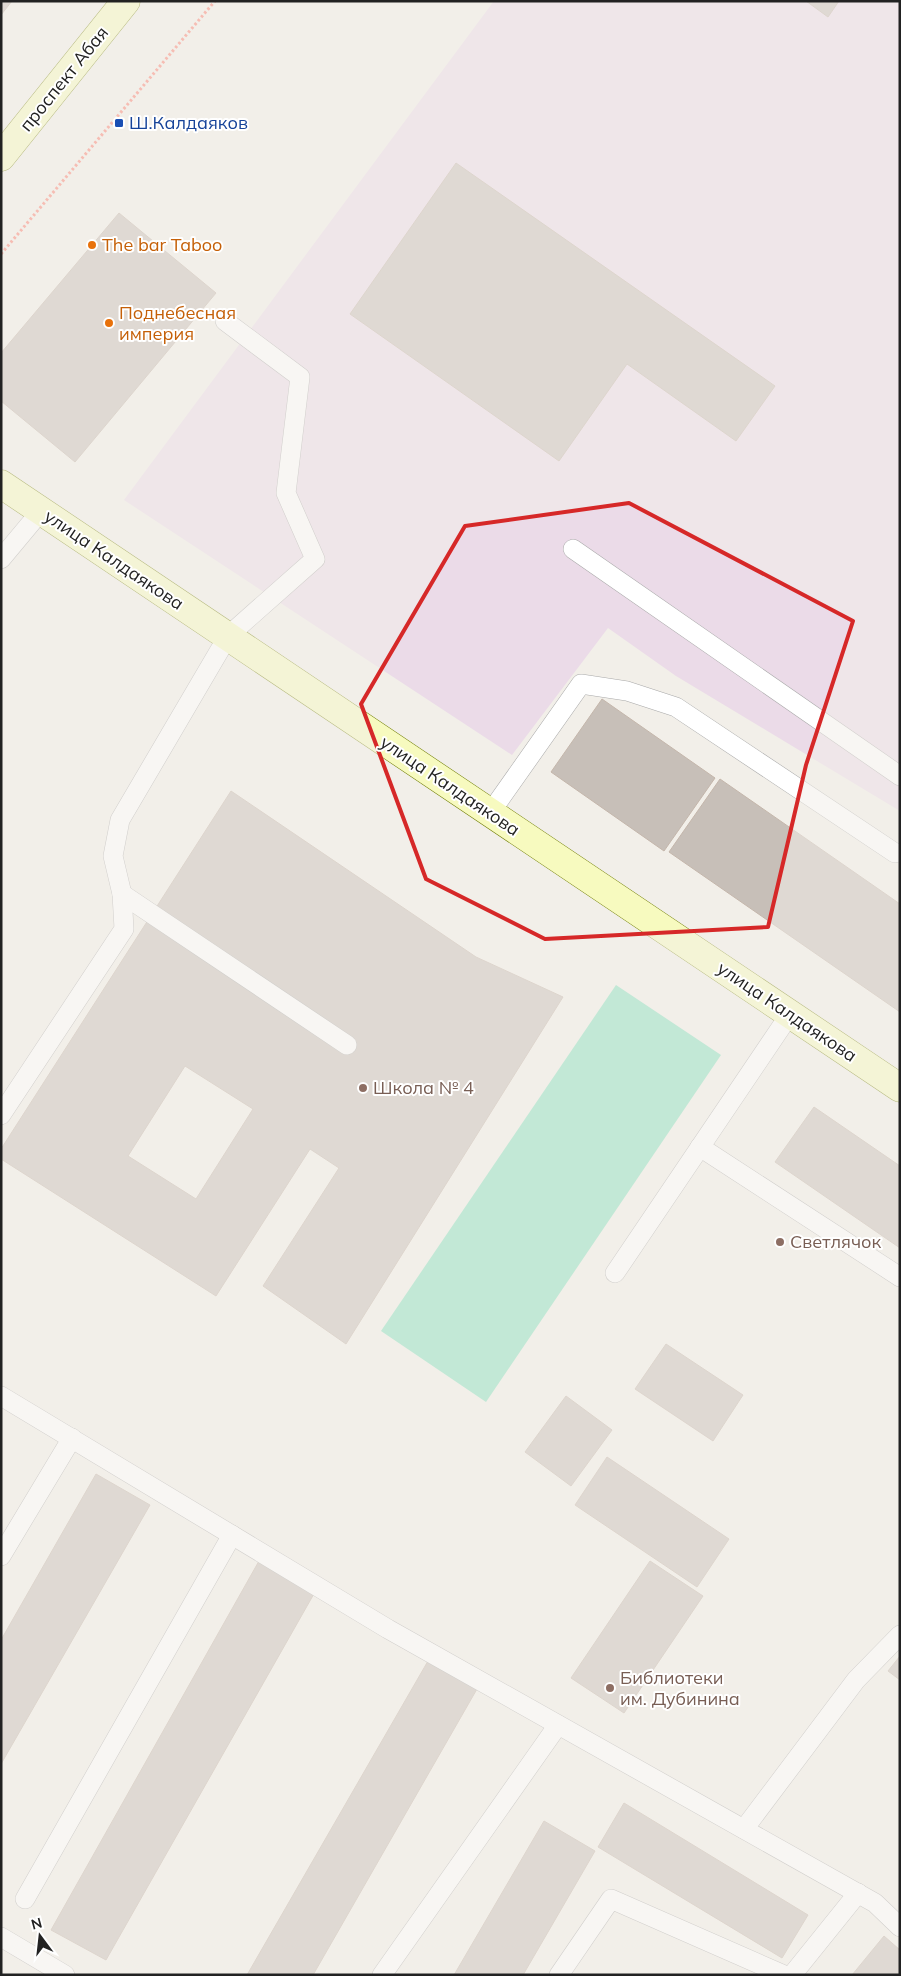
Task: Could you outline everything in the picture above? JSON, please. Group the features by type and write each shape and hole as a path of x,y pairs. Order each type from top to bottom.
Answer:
{"street":[{"name":"проспект Абая","path":"1,157 126,1"},
{"name":"улица Калдаякова","path":"1,484 900,1088"}],"lane":[{"path":"1,1115 124,929 122,894 113,856 120,820 228,636 315,558 286,493 300,377 225,321"},
{"path":"1,559 41,511"},
{"path":"573,549 900,776"},
{"path":"490,812 580,684 627,691 676,707 895,853"},
{"path":"122,894 347,1045"},
{"path":"615,1273 790,1014"},
{"path":"700,1147 900,1277"},
{"path":"1,1396 388,1629 875,1903 900,1927"},
{"path":"1,1556 72,1438"},
{"path":"26,1899 232,1535"},
{"path":"744,1829 856,1680 900,1635"},
{"path":"382,1975 558,1725"},
{"path":"792,1975 858,1893"},
{"path":"559,1975 610,1899 784,1975"},
{"path":"1,1937 65,1975"}],"path":[{"path":"1,254 216,1"}],"highlighted area":[{"path":"629,503 853,621 806,765 768,927 545,939 426,879 361,704 465,526"}],"shaded area":[{"path":"494,1 900,1 900,811 676,676 608,628 512,755 124,500"}],"green space":[{"path":"616,985 721,1055 486,1402 381,1331"}],"building":[{"path":"1,1 12,1 1,15"},
{"path":"806,1 839,1 828,17"},
{"path":"456,163 775,386 736,441 627,364 559,461 350,314"},
{"name":"Поднебесная империя","path":"119,213 216,293 75,462 1,401 1,353"},
{"path":"602,699 715,778 664,851 551,772"},
{"path":"720,779 900,904 900,1012 669,852"},
{"name":"Школа № 4","path":"231,791 476,957 563,997 346,1344 263,1286 339,1168 310,1149 216,1296 1,1159 1,1149","holes":["185,1066 253,1109 196,1199 128,1156"]},
{"path":"814,1107 900,1166 900,1248 775,1162"},
{"path":"666,1344 743,1395 713,1441 635,1389"},
{"path":"566,1396 612,1430 571,1486 525,1452"},
{"path":"607,1457 729,1539 697,1587 575,1505"},
{"path":"96,1474 150,1505 1,1764 1,1640"},
{"path":"259,1561 315,1592 106,1960 51,1930"},
{"path":"650,1561 703,1596 624,1713 571,1678"},
{"path":"900,1656 900,1680 888,1671"},
{"path":"428,1661 477,1689 313,1975 247,1975"},
{"path":"624,1803 808,1915 782,1958 598,1847"},
{"path":"544,1821 595,1851 523,1975 454,1975"},
{"path":"884,1936 900,1950 900,1975 852,1975"}],"place":[{"name":"Ш.Калдаяков","path":"119,123"},
{"name":"The bar Taboo","path":"92,245"},
{"name":"Поднебесная империя","path":"109,323"},
{"name":"Школа № 4","path":"363,1088"},
{"name":"Светлячок","path":"780,1242"},
{"name":"Библиотеки им. Дубинина","path":"610,1688"}]}
